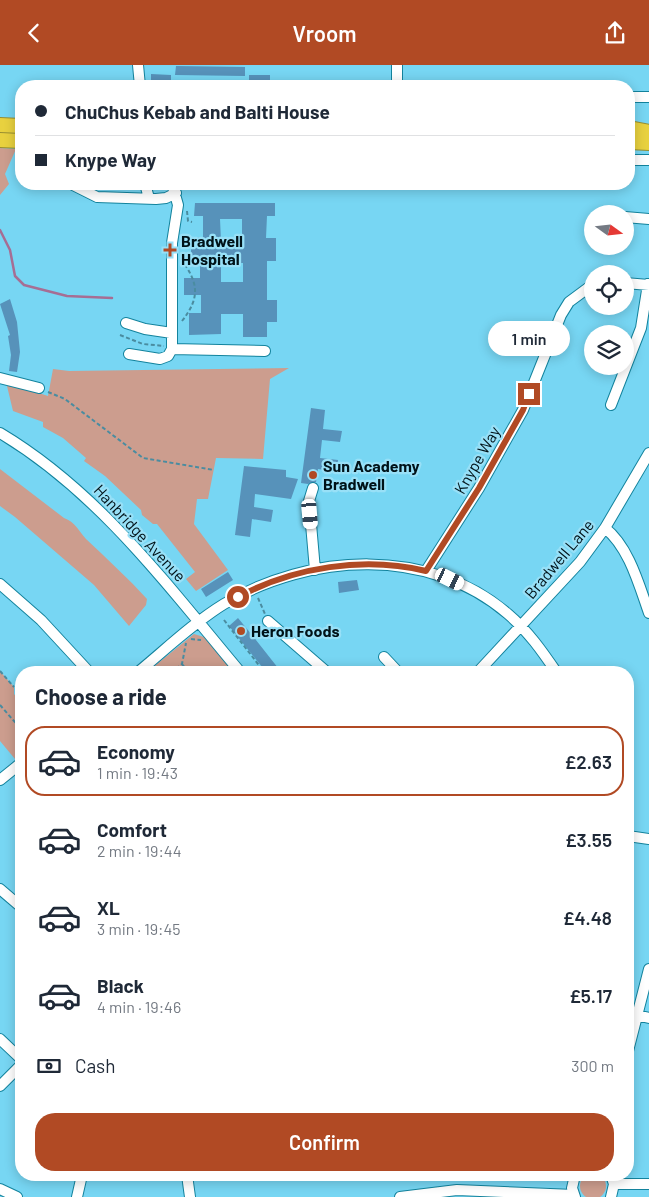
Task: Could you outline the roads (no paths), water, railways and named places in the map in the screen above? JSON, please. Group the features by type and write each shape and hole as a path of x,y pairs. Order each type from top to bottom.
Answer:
{"highway":[{"path":"0,125 15,126"},
{"path":"635,128 649,128"},
{"path":"635,129 649,132"},
{"path":"0,141 15,141"},
{"path":"635,142 649,143"}],"street":[{"path":"138,65 139,80"},
{"path":"396,65 397,80"},
{"path":"635,97 649,97"},
{"path":"635,160 649,160"},
{"path":"83,190 96,197 149,198 166,198 173,190"},
{"path":"147,190 149,198"},
{"path":"129,354 160,359 168,356 172,349 172,243 178,205 174,190"},
{"path":"634,218 649,219"},
{"path":"611,405 641,329 648,284 634,283"},
{"name":"Knype Way","path":"426,571 479,488 523,410 561,315 569,302 584,291"},
{"path":"126,323 145,329 172,333"},
{"path":"172,349 265,351"},
{"path":"0,378 40,388"},
{"name":"Hanbridge Avenue","path":"0,433 47,463 81,492 172,588 235,666"},
{"name":"Bradwell Lane","path":"484,666 580,561 606,527 649,453"},
{"path":"314,488 309,501 315,570"},
{"path":"606,527 624,552 636,575 649,613"},
{"path":"146,666 224,604 254,589 315,570 366,564 408,567 426,571 477,592 521,626 538,645 552,666"},
{"path":"0,583 41,620 84,666"},
{"path":"268,621 320,666"},
{"path":"384,657 392,666"},
{"path":"0,780 15,768"},
{"path":"634,837 649,839"},
{"path":"0,889 15,902"},
{"path":"634,1024 649,969"},
{"path":"636,1015 649,1018"},
{"path":"0,1039 15,1053"},
{"path":"0,1086 15,1071"},
{"path":"77,1197 81,1181"},
{"path":"188,1181 190,1197"},
{"path":"400,1197 457,1191 574,1196 572,1188 574,1181"},
{"path":"611,1197 612,1181"},
{"path":"630,1181 649,1183"},
{"path":"0,1189 18,1197"}],"waterway":[{"path":"0,230 10,250 15,276 24,285 67,296 112,298"}],"place":[{"name":"Bradwell Hospital","path":"170,250"},
{"name":"Sun Academy Bradwell","path":"313,475"},
{"name":"Heron Foods","path":"241,631"}]}
